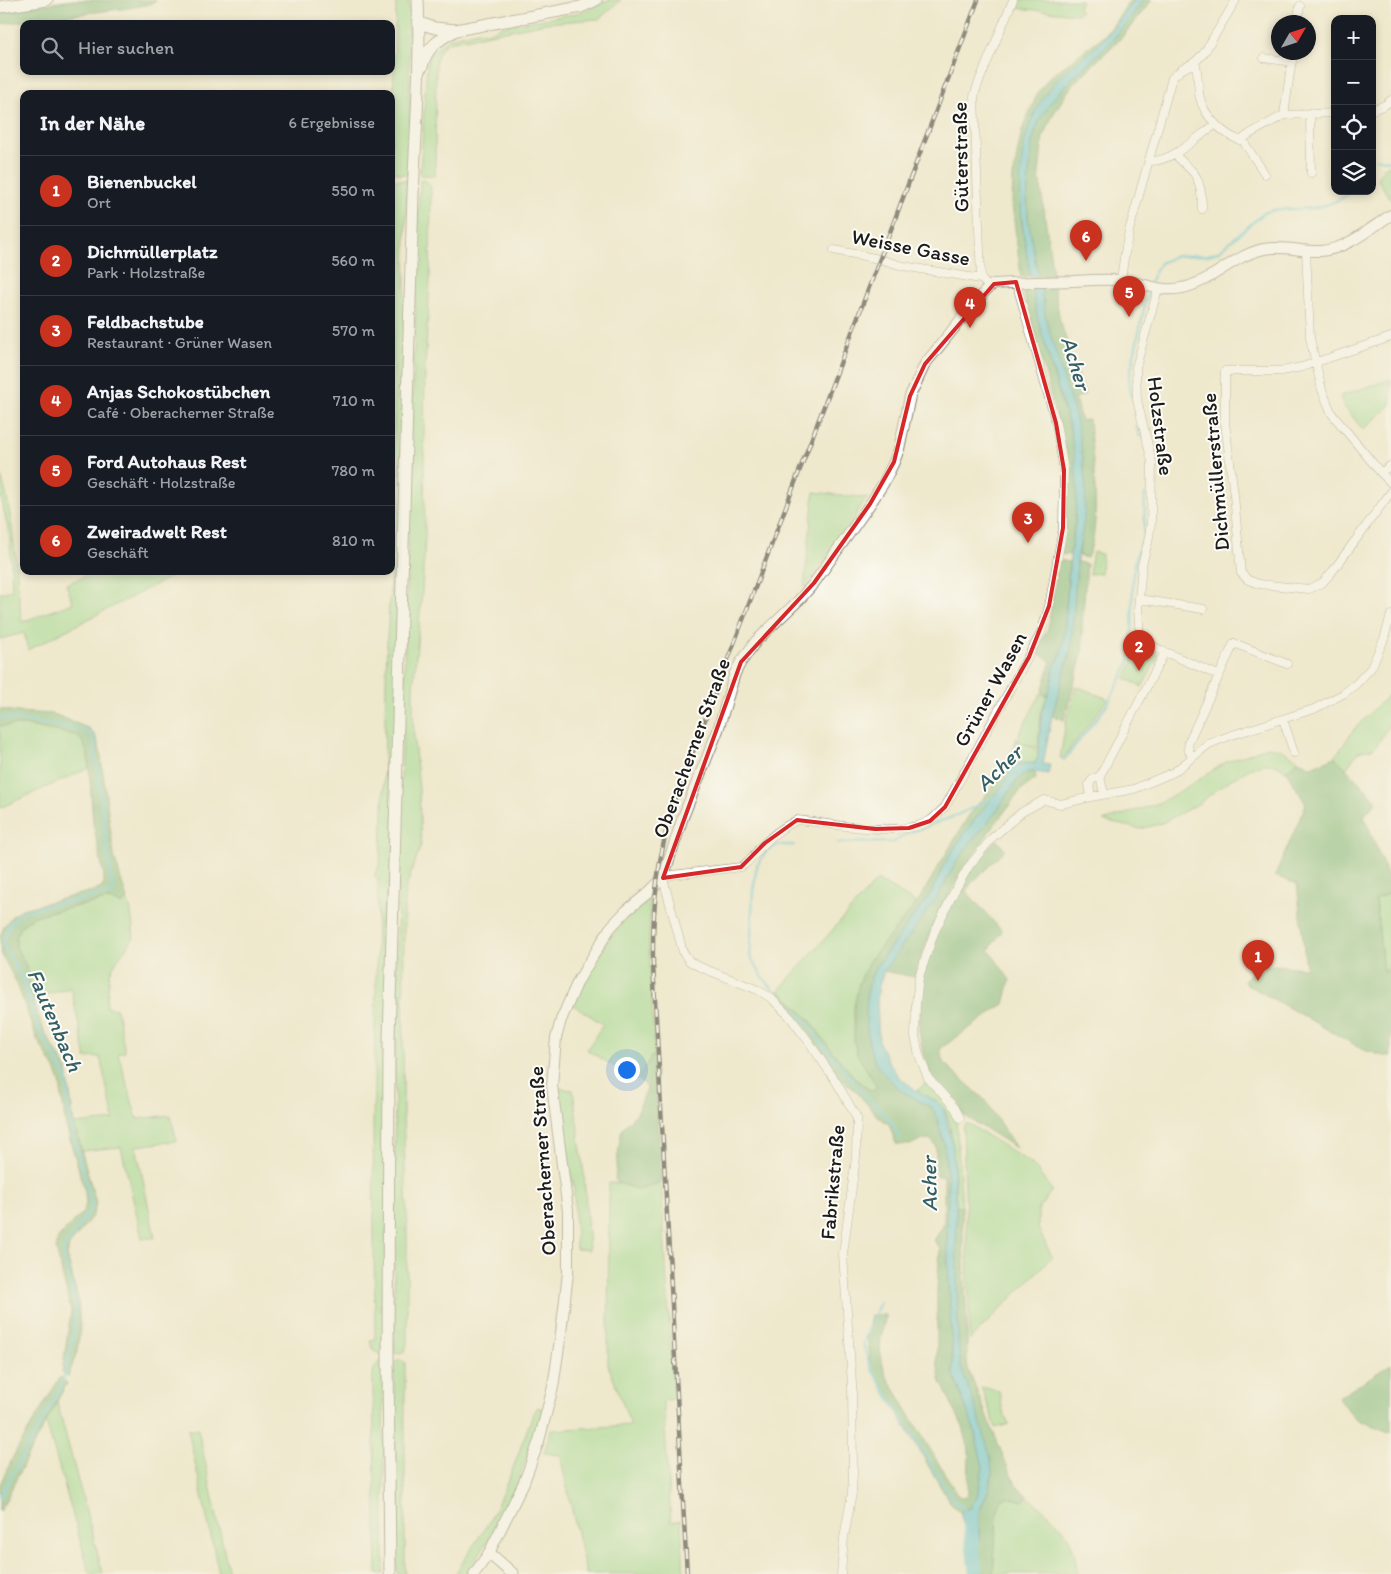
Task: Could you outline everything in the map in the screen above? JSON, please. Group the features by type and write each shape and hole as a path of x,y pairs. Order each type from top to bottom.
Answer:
{"main road":[{"path":"0,7 47,0"},
{"path":"390,1574 388,1369 389,1039 412,194 418,90 418,0"},
{"path":"419,29 456,30 581,7 596,0"},
{"path":"419,29 428,38 439,39"},
{"path":"418,90 423,62 429,51 439,39 456,30"},
{"path":"489,1554 513,1574"}],"street":[{"name":"Güterstraße","path":"985,283 974,96 1013,0"},
{"path":"1121,280 1130,231 1172,78 1195,62 1204,53 1236,0"},
{"path":"1298,15 1300,6"},
{"path":"1264,58 1292,62 1284,114"},
{"path":"1195,62 1202,107 1215,125 1238,140 1243,141 1265,174"},
{"path":"1376,108 1391,100"},
{"path":"1310,113 1311,173"},
{"path":"1243,141 1251,133 1284,114 1331,113"},
{"path":"1149,161 1156,161 1175,154 1215,125"},
{"path":"1175,154 1197,178 1202,193 1202,209"},
{"path":"985,283 1121,280 1151,287 1173,289 1193,285 1248,254 1260,250 1278,248 1320,251 1347,244 1391,215"},
{"name":"Weisse Gasse","path":"834,250 985,283"},
{"path":"1306,250 1309,331 1314,362 1327,404 1332,414 1391,483"},
{"name":"Grüner Wasen","path":"663,878 672,875 741,866 765,842 788,824 797,820 875,829 909,828 930,820 945,807 1041,633 1049,606 1063,528 1064,470 1061,448 1056,423 1016,282"},
{"name":"Oberacherner Straße","path":"474,1574 489,1554 524,1482 539,1441 553,1387 568,1273 568,1211 552,1086 556,1038 560,1020 601,941 610,928 663,878 683,817 718,730 735,673 741,662 756,641 787,613 814,583 883,484 899,449 910,396 925,364 985,283"},
{"name":"Holzstraße","path":"1151,287 1136,367 1137,400 1152,462 1151,524 1142,565 1139,599 1140,637 1144,642 1165,652"},
{"path":"1314,362 1391,336"},
{"name":"Dichmüllerstraße","path":"1314,362 1282,372 1225,370 1225,422 1241,573 1248,580 1259,584 1309,589 1322,583 1391,492"},
{"path":"1381,473 1391,465"},
{"path":"1139,599 1203,609"},
{"path":"960,1118 955,1108 928,1078 919,1055 915,1036 916,1003 919,977 934,933 969,866 992,838 1022,812 1044,800 1061,804 1134,789 1151,783 1174,772 1209,744 1228,736 1314,709 1343,694 1356,684 1371,668 1391,616"},
{"path":"1192,756 1188,749 1188,741 1234,643 1287,664"},
{"path":"1104,794 1100,776 1165,652 1218,675"},
{"path":"1283,720 1294,753"},
{"path":"1091,797 1089,784 1093,778 1100,776"},
{"name":"Fabrikstraße","path":"663,878 683,952 689,961 758,990 771,998 790,1017 809,1042 838,1083 857,1118 856,1157 843,1254 852,1384 853,1473 841,1574"}],"highlighted area":[{"path":"1016,282 1056,423 1064,470 1063,528 1049,606 1029,657 945,807 930,821 909,828 875,829 797,820 765,843 741,867 663,878 741,662 814,583 870,504 894,462 910,396 925,364 994,284"}],"green space":[{"path":"73,0 156,0 151,4 129,8 20,20 0,24 0,11"},
{"path":"396,0 409,0 410,130 408,175 395,172 395,90 393,90"},
{"path":"608,0 621,0 599,19 547,23 449,42 441,48 436,61 435,176 420,175 427,64 430,54 449,38 477,31 490,32 503,26 572,14 590,9"},
{"path":"1018,0 1082,0 1078,8 1081,11 1077,14 1015,8"},
{"path":"1130,0 1135,0 1112,30 1030,124 1021,218 1030,276 1021,277 1012,204 1013,176 1022,130 1038,92 1050,77 1102,37 1111,28"},
{"path":"1144,0 1152,0 1123,36 1072,85 1054,113 1043,136 1039,174 1053,275 1038,276 1028,219 1027,199 1032,141 1039,121 1051,102 1068,82 1111,42"},
{"path":"1391,165 1391,201 1377,178 1384,167"},
{"path":"395,180 407,180 384,1349 379,1354 373,1350 370,1340 375,1339 373,1127 378,879 374,875 380,864 383,814 387,637 391,575 395,575"},
{"path":"420,180 425,181 431,187 430,280 425,368 425,537 413,689 414,740 419,789 421,845 406,888 404,903 403,1115 407,1215 407,1345 405,1351 397,1354 394,1352 395,1027"},
{"path":"1022,287 1032,287 1051,367 1073,443 1076,496 1070,555 1060,554 1067,499 1066,452"},
{"path":"1041,287 1054,287 1060,321 1085,395 1075,398 1081,421 1089,419 1094,470 1094,528 1092,544 1087,558 1079,556 1085,494 1083,457 1071,405 1046,321"},
{"path":"1391,379 1391,405 1363,430 1344,406 1340,396"},
{"path":"0,473 12,528 22,622 73,603 66,584 88,575 174,575 28,650 24,633 0,639 0,593 12,590 10,539 0,492"},
{"path":"814,492 868,498 859,509 854,521 804,589"},
{"path":"1093,552 1102,554 1101,573 1089,574"},
{"path":"1059,560 1069,562 1064,637 1061,654 1054,668 1047,696 1042,692 1051,661 1036,652 1048,628"},
{"path":"1077,562 1087,564 1082,625 1083,651 1064,720 1052,716 1069,660"},
{"path":"1137,644 1153,650 1158,657 1142,687 1125,678 1132,664"},
{"path":"1076,686 1108,699 1062,759 1060,758 1066,722"},
{"path":"1391,692 1391,722 1376,746 1372,749 1358,752 1346,769 1335,757 1355,728"},
{"path":"1041,693 1047,697 1041,711 1038,748 1016,740"},
{"path":"0,709 54,714 90,729 96,737 100,750 114,856 127,899 122,905 115,901 107,900 33,917 22,925 16,937 16,947 26,966 36,1010 45,1033 67,1069 74,1124 96,1203 93,1215 69,1246 67,1256 78,1299 80,1328 77,1352 68,1377 62,1372 71,1311 56,1249 58,1238 83,1212 86,1204 85,1192 65,1122 60,1082 55,1069 37,1039 17,984 1,953 0,938 4,926 12,916 22,909 100,889 104,884 104,876 93,823 88,754 81,739 74,735 24,725 0,726"},
{"path":"24,725 55,730 78,737 85,746 89,768 0,808 0,726"},
{"path":"1016,740 1038,750 1035,763 1014,765 1010,759"},
{"path":"1267,747 1280,749 1299,760 1286,771 1278,765 1265,764 1250,769 1230,780 1198,804 1160,824 1140,829 1103,821 1159,803 1226,762"},
{"path":"1335,757 1377,801 1364,816 1391,884 1391,893 1376,899 1383,972 1391,967 1391,1056 1383,1056 1364,1050 1243,981 1256,969 1273,965 1306,968 1297,884 1275,876 1306,804 1286,771 1299,760 1311,767"},
{"path":"1009,759 1014,766 1003,785 959,841 944,865 931,893 879,963 871,977 867,993 866,1017 901,1091 932,1108 936,1114 944,1144 948,1180 947,1238 953,1373 974,1429 983,1467 977,1496 970,1508 960,1512 949,1501 871,1367 867,1335 871,1315 886,1315 880,1351 886,1375 958,1496 965,1498 968,1493 969,1450 963,1427 940,1380 937,1360 937,1290 940,1248 934,1241 944,1224 944,1176 936,1176 936,1146 930,1139 920,1140 910,1145 896,1144 889,1124 878,1117 855,1090 838,1078 805,1027 781,1004 774,993 779,990 809,1019 831,1050 854,1077 871,1091 875,1090 876,1085 857,1054 854,1042 854,1007 859,983 869,961 917,903 969,815 997,781"},
{"path":"1028,772 1035,772 1036,779 1021,790 989,832 958,878 933,926 914,977 884,971 938,896 955,864 995,813 1016,782"},
{"path":"996,839 1005,850 966,891 1002,931 989,950 1010,980 1004,1004 940,1050 945,1064 985,1100 1016,1148 965,1116 931,1078 923,1054 919,1030 922,979 938,931 957,891 969,872"},
{"path":"877,880 917,903 869,961 876,1085 876,1090 871,1091 854,1077 831,1050 809,1019 779,990"},
{"path":"1391,893 1391,967 1383,972 1376,899"},
{"path":"650,898 649,949 655,1055 651,1057 637,1080 587,1050 603,1024 573,1005 604,946 625,920"},
{"path":"127,899 131,911 134,938 117,960 110,973 106,1007 117,1009 125,1052 118,1053 137,1119 170,1115 177,1141 136,1146 155,1238 142,1238 121,1147 82,1151 74,1124 114,1120 100,1057 86,1058 71,988 33,998 26,966 16,947 16,937 22,925 33,917 107,900 115,901 122,905"},
{"path":"655,1055 661,1182 639,1190 618,1183 615,1179 621,1132 637,1113 647,1088 646,1085 637,1080 651,1057"},
{"path":"928,1081 951,1107 956,1116 962,1207 956,1207 954,1155 947,1115 943,1108 931,1098 917,1091"},
{"path":"560,1088 573,1090 584,1174 589,1250 576,1249 574,1190 563,1122"},
{"path":"965,1124 969,1124 1032,1164 1052,1190 1038,1210 1038,1228 1052,1257 970,1340 963,1127"},
{"path":"661,1182 674,1399 663,1401 671,1522 681,1520 684,1574 586,1574 560,1455 544,1453 551,1430 631,1425 608,1365 609,1183 618,1183 639,1190"},
{"path":"956,1207 962,1207 969,1372 1010,1473 1016,1484 1027,1496 1023,1501 1008,1497 1001,1500 997,1514 993,1574 971,1574 968,1541 979,1541 979,1512 988,1491 992,1474 961,1367 958,1343"},
{"path":"399,1360 405,1362 405,1574 397,1574 394,1364"},
{"path":"380,1362 383,1362 384,1574 377,1574 373,1379 373,1371"},
{"path":"1391,1364 1391,1433 1356,1419 1338,1398"},
{"path":"60,1377 67,1383 0,1512 0,1484 15,1453"},
{"path":"981,1387 999,1391 1003,1412 1009,1424 996,1428"},
{"path":"57,1402 103,1574 90,1574 46,1422"},
{"path":"538,1407 543,1409 516,1488 496,1527 467,1574 455,1574 490,1520 510,1476 533,1414"},
{"path":"198,1428 229,1574 219,1574 188,1430"},
{"path":"1027,1496 1065,1531 1072,1546 1078,1574 993,1574 997,1514 1001,1500 1008,1497 1023,1501"}],"water":[{"path":"1135,0 1144,0 1111,42 1068,82 1051,102 1039,121 1032,141 1027,199 1028,219 1038,276 1030,276 1023,227 1020,177 1023,152 1029,128 1038,106 1053,85 1101,42"},
{"path":"1032,287 1041,287 1046,320 1077,422 1086,489 1084,520 1077,562 1071,648 1052,716 1043,764 1050,765 1048,774 1028,772 1023,775 971,842 955,864 938,896 884,971 879,986 877,1002 879,1042 888,1061 898,1076 917,1091 936,1101 944,1109 953,1146 958,1343 961,1367 979,1417 991,1459 992,1474 988,1491 979,1512 979,1541 968,1541 960,1512 970,1508 977,1496 983,1467 974,1429 953,1373 947,1238 948,1180 944,1144 936,1114 932,1108 901,1091 881,1071 874,1059 869,1045 866,1017 867,993 871,977 879,963 931,893 944,865 959,841 1003,785 1014,766 1025,763 1035,764 1038,756 1042,711 1051,686 1054,668 1061,654 1064,637 1077,486 1070,429 1037,316"}],"waterway":[{"path":"1376,158 1391,161"},
{"path":"1150,282 1160,263 1177,256 1208,255 1218,252 1268,211 1306,209 1334,202 1346,195"},
{"path":"1131,396 1129,379 1148,290"},
{"path":"1136,426 1139,436"},
{"path":"1064,760 1107,705 1129,663 1132,637 1133,574 1137,554 1144,537 1145,494"},
{"name":"Fautenbach","path":"0,717 85,730 93,736 113,893 26,910 10,923 3,943 22,978 40,1031 67,1078 69,1117 92,1207 63,1250 76,1306 72,1346 61,1387 0,1497"},
{"path":"838,843 894,842 906,834 955,816 994,797"},
{"path":"794,845 779,845 768,849 757,865 753,891 750,956 762,976 781,999 803,1018 863,1093 892,1122 899,1138"},
{"path":"880,1302 863,1344 871,1368 953,1500 965,1511"},
{"name":"Acher","path":"970,1523 976,1574"}],"railway":[{"path":"687,1574 653,964 655,900 660,860 675,799 978,0"}],"place":[{"name":"Zweiradwelt Rest","path":"1086,261"},
{"name":"Ford Autohaus Rest","path":"1129,317"},
{"name":"Anjas Schokostübchen","path":"970,328"},
{"name":"Feldbachstube","path":"1028,543"},
{"name":"Dichmüllerplatz","path":"1139,671"},
{"name":"Bienenbuckel","path":"1258,981"}]}
